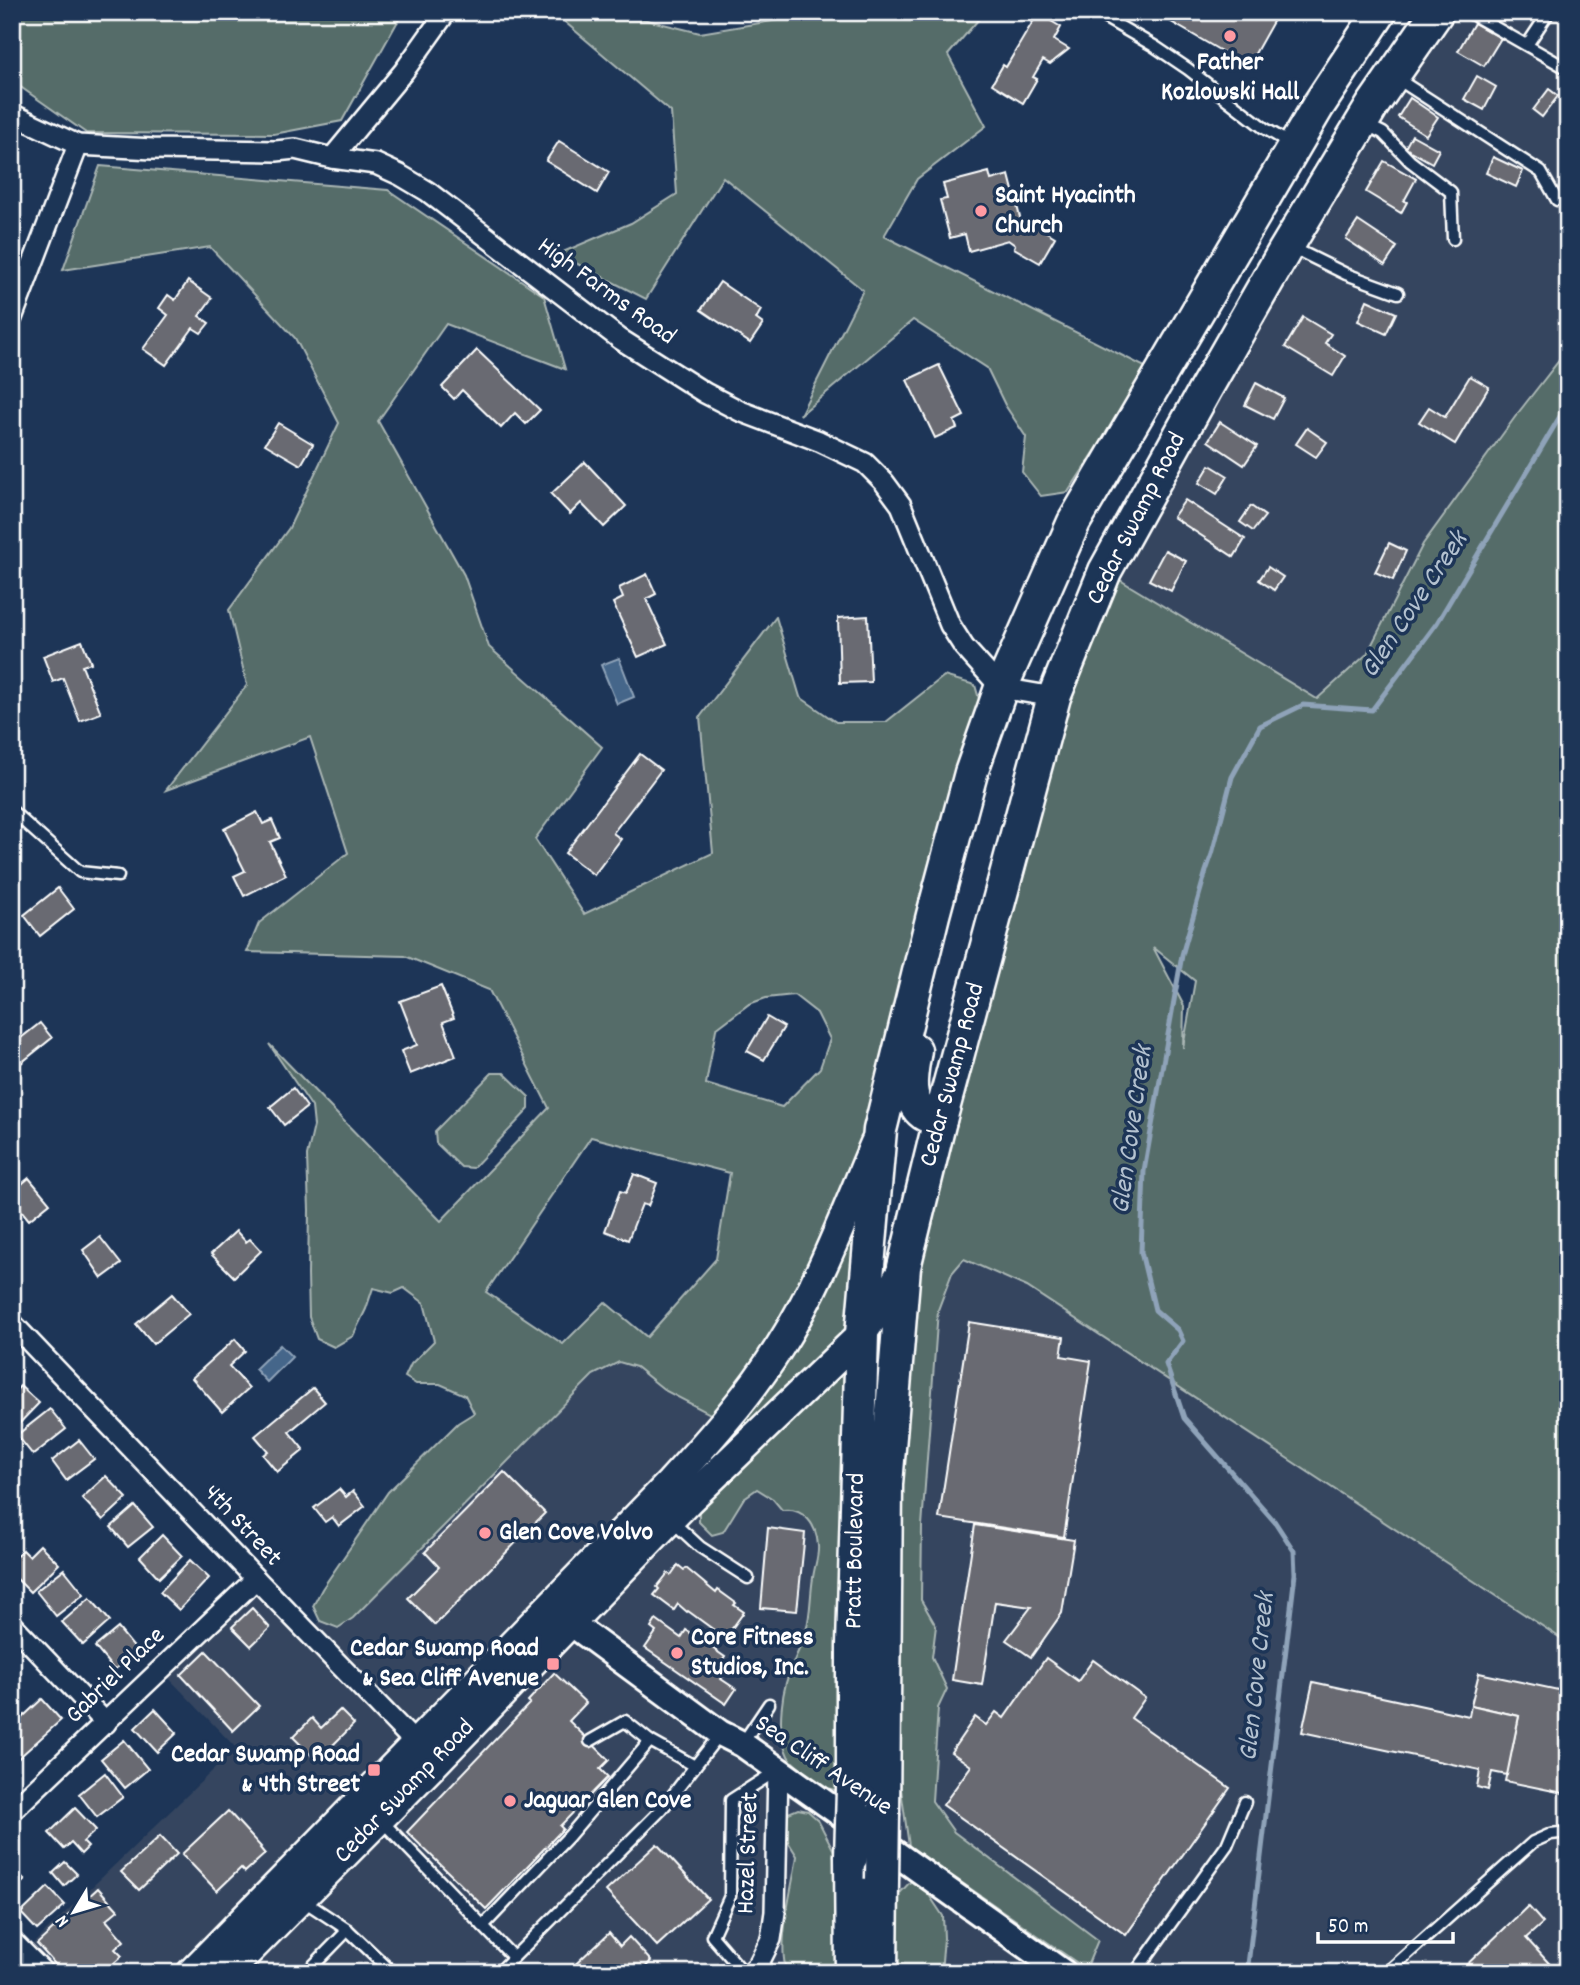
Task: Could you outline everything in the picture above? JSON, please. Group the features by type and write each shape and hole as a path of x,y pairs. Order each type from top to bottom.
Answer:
{"main road":[{"name":"Cedar Swamp Road","path":"658,1514 707,1443 781,1345 820,1272 880,1130 971,774 1001,688 1074,522 1318,106 1380,12"},
{"name":"Cedar Swamp Road","path":"191,1973 371,1809 435,1763 658,1514 862,1334 880,1308 904,1267 940,1120 1054,697 1105,570 1318,195 1362,122 1437,12"},
{"path":"1287,159 1318,195"},
{"path":"940,890 935,967 909,1081 919,1109 940,1120"},
{"name":"Pratt Boulevard","path":"852,1973 853,1647 862,1334 880,1130"},
{"name":"Pratt Boulevard","path":"881,1973 886,1484 904,1267"},
{"name":"Cedar Swamp Road","path":"227,1973 300,1899 371,1809 415,1743 568,1612"}],"street":[{"path":"332,158 404,71 446,12"},
{"name":"High Farms Road","path":"12,114 78,145 153,149 295,149 332,158 376,164 400,175 427,191 620,339 705,393 740,411 819,441 865,463 901,505 950,625 964,647 1001,688"},
{"path":"12,318 78,145"},
{"path":"1001,688 1054,697"},
{"name":"4th Street","path":"12,1323 435,1763"},
{"name":"Gabriel Place","path":"12,1811 256,1579"},
{"name":"Sea Cliff Avenue","path":"568,1612 731,1739 1064,1973"},
{"path":"12,1625 106,1723"},
{"name":"Hazel Street","path":"750,1973 758,1965 771,1939 775,1912 778,1770"},
{"path":"12,1941 44,1973"}],"lane":[{"path":"1095,12 1154,46 1205,81 1264,128 1287,159"},
{"path":"1468,12 1568,69"},
{"path":"1527,45 1549,12"},
{"path":"1393,76 1541,172 1557,200"},
{"path":"1362,122 1383,133 1410,161 1451,192 1453,239"},
{"path":"1288,246 1346,274 1398,293"},
{"path":"12,811 80,872 118,876"},
{"path":"658,1514 700,1547 748,1578"},
{"path":"498,1973 662,1809 695,1766 731,1739 769,1704"},
{"path":"590,1741 625,1721 650,1741 695,1766"},
{"path":"483,1926 569,1836 650,1741"},
{"path":"744,1973 712,1936 730,1896 731,1800 778,1770"},
{"path":"1135,1973 1227,1844 1245,1802"},
{"path":"371,1809 513,1957"},
{"path":"1386,1973 1532,1842 1551,1834 1568,1832"},
{"path":"300,1899 348,1930 393,1973"},
{"path":"306,1973 348,1930"}],"shaded area":[{"path":"1431,12 1568,12 1568,349 1423,544 1367,654 1317,700 1105,571"},
{"path":"619,658 634,697 617,704 601,665"},
{"path":"960,1242 1568,1643 1568,1973 12,1973 12,1964 236,1748 161,1670 256,1579 309,1632 320,1621 339,1628 353,1618 594,1375 619,1362 636,1367 666,1391 724,1421 718,1486"},
{"path":"280,1345 292,1357 267,1382 255,1369"}],"green space":[{"path":"12,12 403,12 342,121 274,134 86,133 12,81"},
{"path":"553,12 614,12 700,33 827,12 985,12 948,55 986,126 917,179 884,236 1157,373 1111,427 1068,492 1041,496 1022,472 1026,437 1005,405 987,368 913,320 800,415 863,290 723,177 646,299 558,254 631,223 677,194 671,112"},
{"path":"100,166 388,190 544,296 565,369 446,324 378,421 464,575 489,647 602,747 535,839 584,914 713,853 700,717 776,617 800,697 836,722 886,722 944,676 975,685 983,713 879,1128 844,1783 835,1790 818,1783 791,1760 782,1734 783,1695 809,1618 818,1550 815,1531 803,1515 797,1511 782,1510 773,1499 757,1489 744,1498 723,1532 712,1535 699,1522 699,1511 717,1487 666,1504 724,1421 666,1391 636,1367 619,1362 593,1375 353,1618 338,1628 320,1621 313,1606 388,1492 458,1423 474,1413 465,1395 440,1384 416,1384 405,1377 411,1364 434,1341 424,1303 404,1288 393,1293 373,1288 353,1336 334,1347 317,1339 309,1317 308,1275 307,1156 314,1126 312,1107 269,1044 441,1221 549,1108 489,990 405,956 247,952 259,923 348,853 310,737 166,790 247,685 229,610 289,528 339,423 295,338 210,247 63,270","holes":["794,995 817,1013 830,1039 820,1068 782,1107 706,1084 716,1029 749,1004 766,998","591,1137 730,1173 716,1259 647,1337 605,1302 563,1344 486,1292"]},
{"path":"1568,349 1568,1643 1027,1287 964,1259 952,1273 938,1310 922,1526 921,1600 936,1626 932,1657 947,1689 938,1708 932,1801 954,1832 1098,1940 1086,1969 909,1846 897,1761 901,1494 912,1322 937,1169 1105,571 1317,699 1367,654 1423,544","holes":["1153,947 1195,981 1183,1048 1184,1006"]},
{"path":"492,1073 504,1073 529,1097 529,1109 473,1168 461,1167 436,1143 435,1131"},
{"path":"798,1809 808,1811 818,1820 835,1853 846,1901 846,1973 788,1973 784,1963 784,1934 797,1856 782,1832 786,1814"},
{"path":"911,1881 921,1883 943,1916 941,1973 898,1973 896,1937 899,1894"}],"building":[{"path":"1036,12 1056,12 1051,21 1061,27 1054,40 1069,49 1050,64 1043,60 1033,77 1037,79 1023,103 992,84 1003,65 1006,67 1038,13"},
{"name":"Father Kozlowski Hall","path":"1160,12 1269,12 1268,14 1275,18 1252,59 1244,55 1240,62 1161,16 1163,14"},
{"path":"1474,23 1501,38 1484,66 1458,51"},
{"path":"1477,76 1496,87 1484,110 1464,99"},
{"path":"1549,89 1558,96 1542,117 1533,110"},
{"path":"1410,98 1438,117 1426,135 1398,117"},
{"path":"1412,135 1439,150 1432,163 1405,148"},
{"path":"559,141 609,172 597,193 546,161"},
{"path":"1493,157 1523,171 1516,187 1486,173"},
{"path":"1384,161 1416,179 1401,213 1366,192"},
{"name":"Saint Hyacinth Church","path":"989,172 991,180 1009,175 1022,225 1027,228 1030,222 1055,237 1040,263 1014,248 1015,245 1008,240 969,251 965,234 950,238 940,200 947,199 943,184"},
{"path":"1358,221 1397,247 1385,265 1346,239"},
{"path":"188,281 212,298 199,316 209,323 201,333 193,328 166,365 143,349 168,315 159,308 168,295 175,300"},
{"path":"720,282 761,310 756,319 763,324 750,343 701,310"},
{"path":"1367,300 1396,313 1386,334 1358,321"},
{"path":"1303,317 1331,334 1325,343 1345,356 1333,376 1285,347"},
{"path":"477,350 540,410 526,424 515,413 501,428 462,390 454,399 442,387"},
{"path":"939,365 964,416 954,421 957,428 935,438 907,380"},
{"path":"1470,376 1489,387 1455,444 1419,422 1429,407 1445,417"},
{"path":"1256,383 1284,398 1273,419 1245,405"},
{"path":"1220,422 1257,446 1244,465 1208,441"},
{"path":"278,423 313,444 301,465 265,444"},
{"path":"1307,428 1327,442 1316,457 1296,444"},
{"path":"585,462 626,506 604,527 581,503 570,514 551,494"},
{"path":"1210,465 1228,476 1217,494 1199,483"},
{"path":"1185,500 1245,539 1234,557 1173,517"},
{"path":"1251,506 1265,516 1253,531 1240,522"},
{"path":"1389,543 1406,551 1393,580 1375,572"},
{"path":"1165,550 1186,561 1171,591 1149,580"},
{"path":"1268,567 1283,577 1274,590 1259,580"},
{"path":"647,574 656,594 646,599 667,644 638,657 613,603 623,598 619,588"},
{"path":"868,616 871,682 840,683 838,618"},
{"path":"82,641 91,663 82,666 101,713 80,721 63,678 53,682 43,656"},
{"path":"640,754 661,770 613,833 621,839 594,875 565,853"},
{"path":"257,812 263,824 272,820 280,838 270,842 286,875 244,896 234,876 245,871 224,829"},
{"path":"58,888 74,909 40,936 24,915"},
{"path":"441,986 454,1018 443,1022 456,1056 410,1074 401,1051 417,1045 400,1001"},
{"path":"767,1017 784,1027 764,1060 747,1051"},
{"path":"40,1023 52,1038 21,1063 12,1052 12,1045"},
{"path":"293,1088 307,1107 284,1125 270,1107"},
{"path":"634,1174 657,1183 648,1206 642,1204 628,1240 605,1231 620,1191 626,1193"},
{"path":"29,1178 50,1203 29,1220 12,1199 12,1192"},
{"path":"236,1231 246,1242 250,1239 261,1251 234,1277 211,1254"},
{"path":"100,1237 121,1264 102,1278 83,1250"},
{"path":"172,1294 189,1314 153,1344 136,1324"},
{"path":"969,1322 1064,1337 1061,1356 1091,1361 1064,1537 939,1518"},
{"path":"235,1339 245,1351 229,1366 249,1388 222,1412 192,1378"},
{"path":"20,1386 39,1403 12,1431 12,1395"},
{"path":"313,1388 325,1402 289,1432 304,1450 277,1472 263,1455 268,1451 255,1436"},
{"path":"50,1409 66,1429 33,1455 17,1435"},
{"path":"79,1440 94,1459 66,1480 52,1461"},
{"name":"Glen Cove Volvo","path":"504,1472 545,1513 435,1625 408,1598 439,1567 425,1552"},
{"path":"106,1476 127,1498 103,1520 82,1498"},
{"path":"339,1489 346,1497 353,1491 365,1506 339,1526 332,1517 325,1522 314,1508"},
{"path":"135,1506 153,1527 128,1547 111,1527"},
{"path":"975,1525 1074,1540 1062,1613 1031,1657 1006,1640 1031,1607 995,1602 982,1685 952,1680"},
{"path":"768,1528 805,1533 797,1611 761,1608"},
{"path":"162,1535 182,1556 159,1578 140,1557"},
{"path":"40,1545 59,1564 30,1592 12,1574 12,1560 23,1550 29,1556"},
{"path":"190,1560 209,1578 179,1610 160,1592"},
{"path":"678,1565 684,1570 686,1568 716,1593 718,1590 744,1612 725,1638 678,1604 674,1610 654,1595 668,1573 671,1575"},
{"path":"64,1569 84,1594 56,1616 36,1591"},
{"path":"90,1598 110,1621 83,1645 62,1622"},
{"path":"252,1608 270,1628 251,1646 232,1627"},
{"path":"656,1620 681,1638 686,1630 725,1657 719,1666 727,1671 721,1679 736,1689 726,1704 645,1648 656,1632 651,1628"},
{"path":"118,1628 137,1651 114,1670 95,1647"},
{"path":"206,1651 259,1706 233,1731 181,1675"},
{"path":"1046,1658 1078,1681 1093,1660 1145,1698 1131,1718 1230,1788 1126,1935 943,1805 971,1766 951,1752 975,1717 986,1725 996,1712 1004,1718"},
{"name":"Jaguar Glen Cove","path":"554,1673 586,1703 569,1721 609,1760 600,1769 608,1777 560,1826 563,1829 486,1909 407,1832 530,1703 528,1701"},
{"path":"1479,1673 1568,1692 1568,1794 1505,1781 1519,1716 1471,1705"},
{"path":"1313,1682 1469,1716 1471,1705 1519,1716 1507,1775 1492,1772 1488,1790 1477,1787 1480,1770 1302,1732"},
{"path":"42,1699 61,1720 12,1764 12,1727"},
{"path":"155,1709 177,1733 157,1752 135,1728"},
{"path":"340,1710 354,1724 317,1761 293,1737 312,1718 321,1728"},
{"path":"124,1740 148,1769 125,1788 101,1759"},
{"path":"105,1773 123,1797 97,1817 79,1794"},
{"path":"75,1808 96,1830 83,1842 88,1847 81,1854 71,1843 64,1849 49,1833"},
{"path":"228,1811 265,1854 245,1872 241,1868 217,1891 182,1854"},
{"path":"160,1836 177,1854 139,1890 121,1872"},
{"path":"657,1844 708,1899 657,1946 606,1891"},
{"path":"65,1862 77,1874 64,1886 53,1873"},
{"path":"12,1867 25,1880 12,1892"},
{"path":"48,1887 65,1905 37,1930 21,1913"},
{"path":"98,1888 118,1910 106,1920 124,1941 115,1949 122,1956 113,1964 121,1973 63,1973 37,1944"},
{"path":"1528,1906 1543,1923 1526,1938 1556,1971 1568,1960 1568,1973 1458,1973"},
{"path":"609,1933 620,1946 629,1937 651,1961 643,1970 646,1973 566,1973"}],"waterway":[{"name":"Glen Cove Creek","path":"1247,1973 1295,1574 1294,1551 1275,1522 1184,1418 1166,1364 1183,1341 1178,1330 1155,1310 1141,1252 1144,1171 1182,955 1232,777 1260,726 1303,705 1372,710 1437,623 1568,403"}],"place":[{"name":"Father Kozlowski Hall","path":"1230,36"},
{"name":"Saint Hyacinth Church","path":"981,211"},
{"name":"Glen Cove Volvo","path":"485,1533"},
{"name":"Core Fitness Studios, Inc.","path":"677,1653"},
{"name":"Cedar Swamp Road & Sea Cliff Avenue","path":"553,1664"},
{"name":"Cedar Swamp Road & 4th Street","path":"374,1770"},
{"name":"Jaguar Glen Cove","path":"510,1801"}]}
